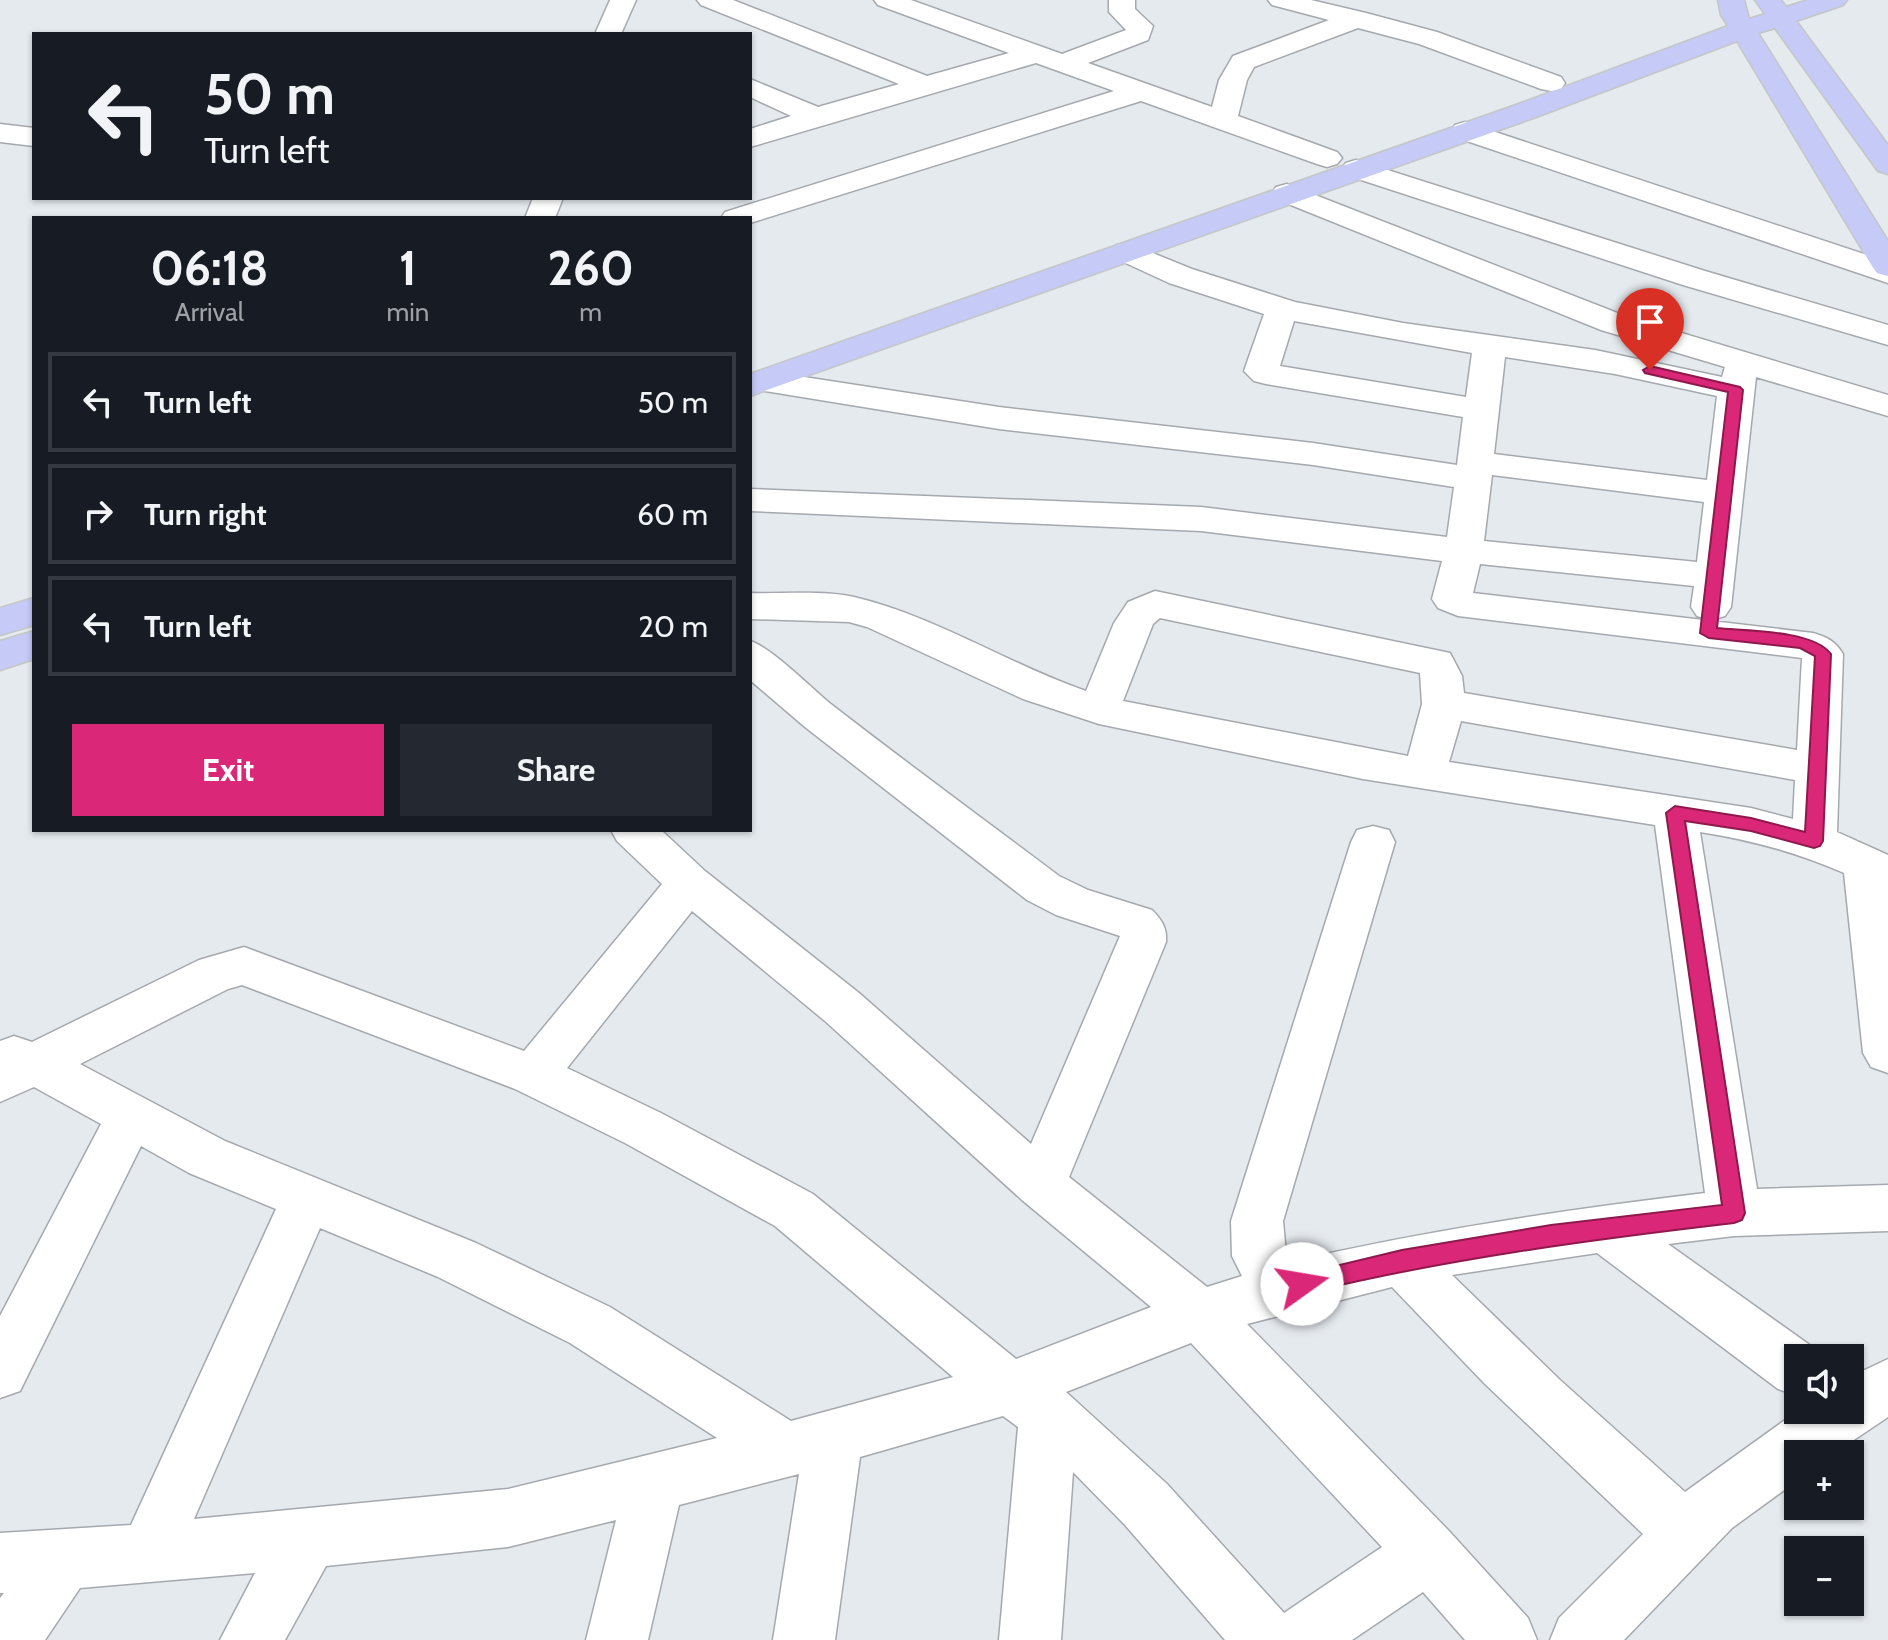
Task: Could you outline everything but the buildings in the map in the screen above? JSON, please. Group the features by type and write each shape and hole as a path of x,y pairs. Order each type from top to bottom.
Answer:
{"main road":[{"path":"755,375 1341,164 1736,15 1775,5 1834,0"},
{"path":"1775,5 1888,165"},
{"path":"755,375 1128,252 1287,193 1341,164 1465,131 1736,15"},
{"path":"1736,15 1888,266"},
{"path":"0,622 32,612"},
{"path":"0,656 32,645"}],"street":[{"path":"609,32 623,0"},
{"path":"710,0 926,85"},
{"path":"887,0 1341,164 1694,278 1888,335"},
{"path":"1281,0 1474,53 1551,83"},
{"path":"1223,121 1233,80 1243,62 1369,23 1389,0"},
{"path":"1065,62 1139,34 1140,26 1114,5"},
{"path":"752,137 1036,54"},
{"path":"752,88 817,117"},
{"path":"742,216 1143,91"},
{"path":"1465,131 1888,273"},
{"path":"0,133 32,137"},
{"path":"1287,193 1739,376"},
{"path":"1128,252 1172,275 1230,295 1344,322 1650,370 1739,376 1888,406"},
{"path":"1282,308 1261,371 1266,374 1482,410"},
{"path":"1490,345 1464,550 1452,599 1459,603 1813,646 1823,654 1814,841"},
{"path":"755,375 999,418 1474,471 1723,493"},
{"path":"1709,633 1739,376"},
{"path":"752,500 1201,519 1714,576"},
{"path":"1099,710 1134,623 1142,611 1155,604 1436,663 1442,674 1444,704 1424,773"},
{"path":"752,606 850,609 881,618 1038,689 1099,710 1363,764 1751,824 1814,841 1876,869 1888,1053"},
{"path":"752,657 773,679 820,717 1043,888 1072,903 1136,923 1144,931 1143,942 1040,1184"},
{"path":"1444,704 1817,769"},
{"path":"1675,813 1734,1213"},
{"path":"635,832 689,883 842,1007 1040,1184 1200,1314 1428,1552 1506,1640"},
{"path":"1276,1290 1259,1256 1257,1221 1373,842"},
{"path":"533,1075 689,883"},
{"path":"12,1066 216,973 244,966 533,1075 643,1128 794,1210 1104,1459 1266,1640"},
{"path":"12,1066 131,1116 207,1157 457,1260 590,1325 810,1444"},
{"path":"0,1372 131,1116"},
{"path":"149,1554 307,1198"},
{"path":"0,1563 149,1554 508,1518 810,1444 1029,1400 1200,1314 1276,1290 1402,1260 1604,1228 1734,1213 1888,1208"},
{"path":"1604,1228 1784,1360"},
{"path":"1402,1260 1476,1340 1535,1397 1685,1532"},
{"path":"1864,1400 1888,1386"},
{"path":"1029,1400 1030,1640"},
{"path":"1581,1640 1711,1507 1827,1424"},
{"path":"804,1640 810,1444"},
{"path":"617,1640 655,1482"},
{"path":"251,1640 309,1537"},
{"path":"1298,1640 1428,1552"},
{"path":"8,1640 64,1559"}],"route":[{"path":"1302,1284 1402,1260 1551,1235 1734,1213 1675,813 1751,824 1814,841 1823,654 1813,646 1800,643 1709,633 1735,390 1650,370"}]}
